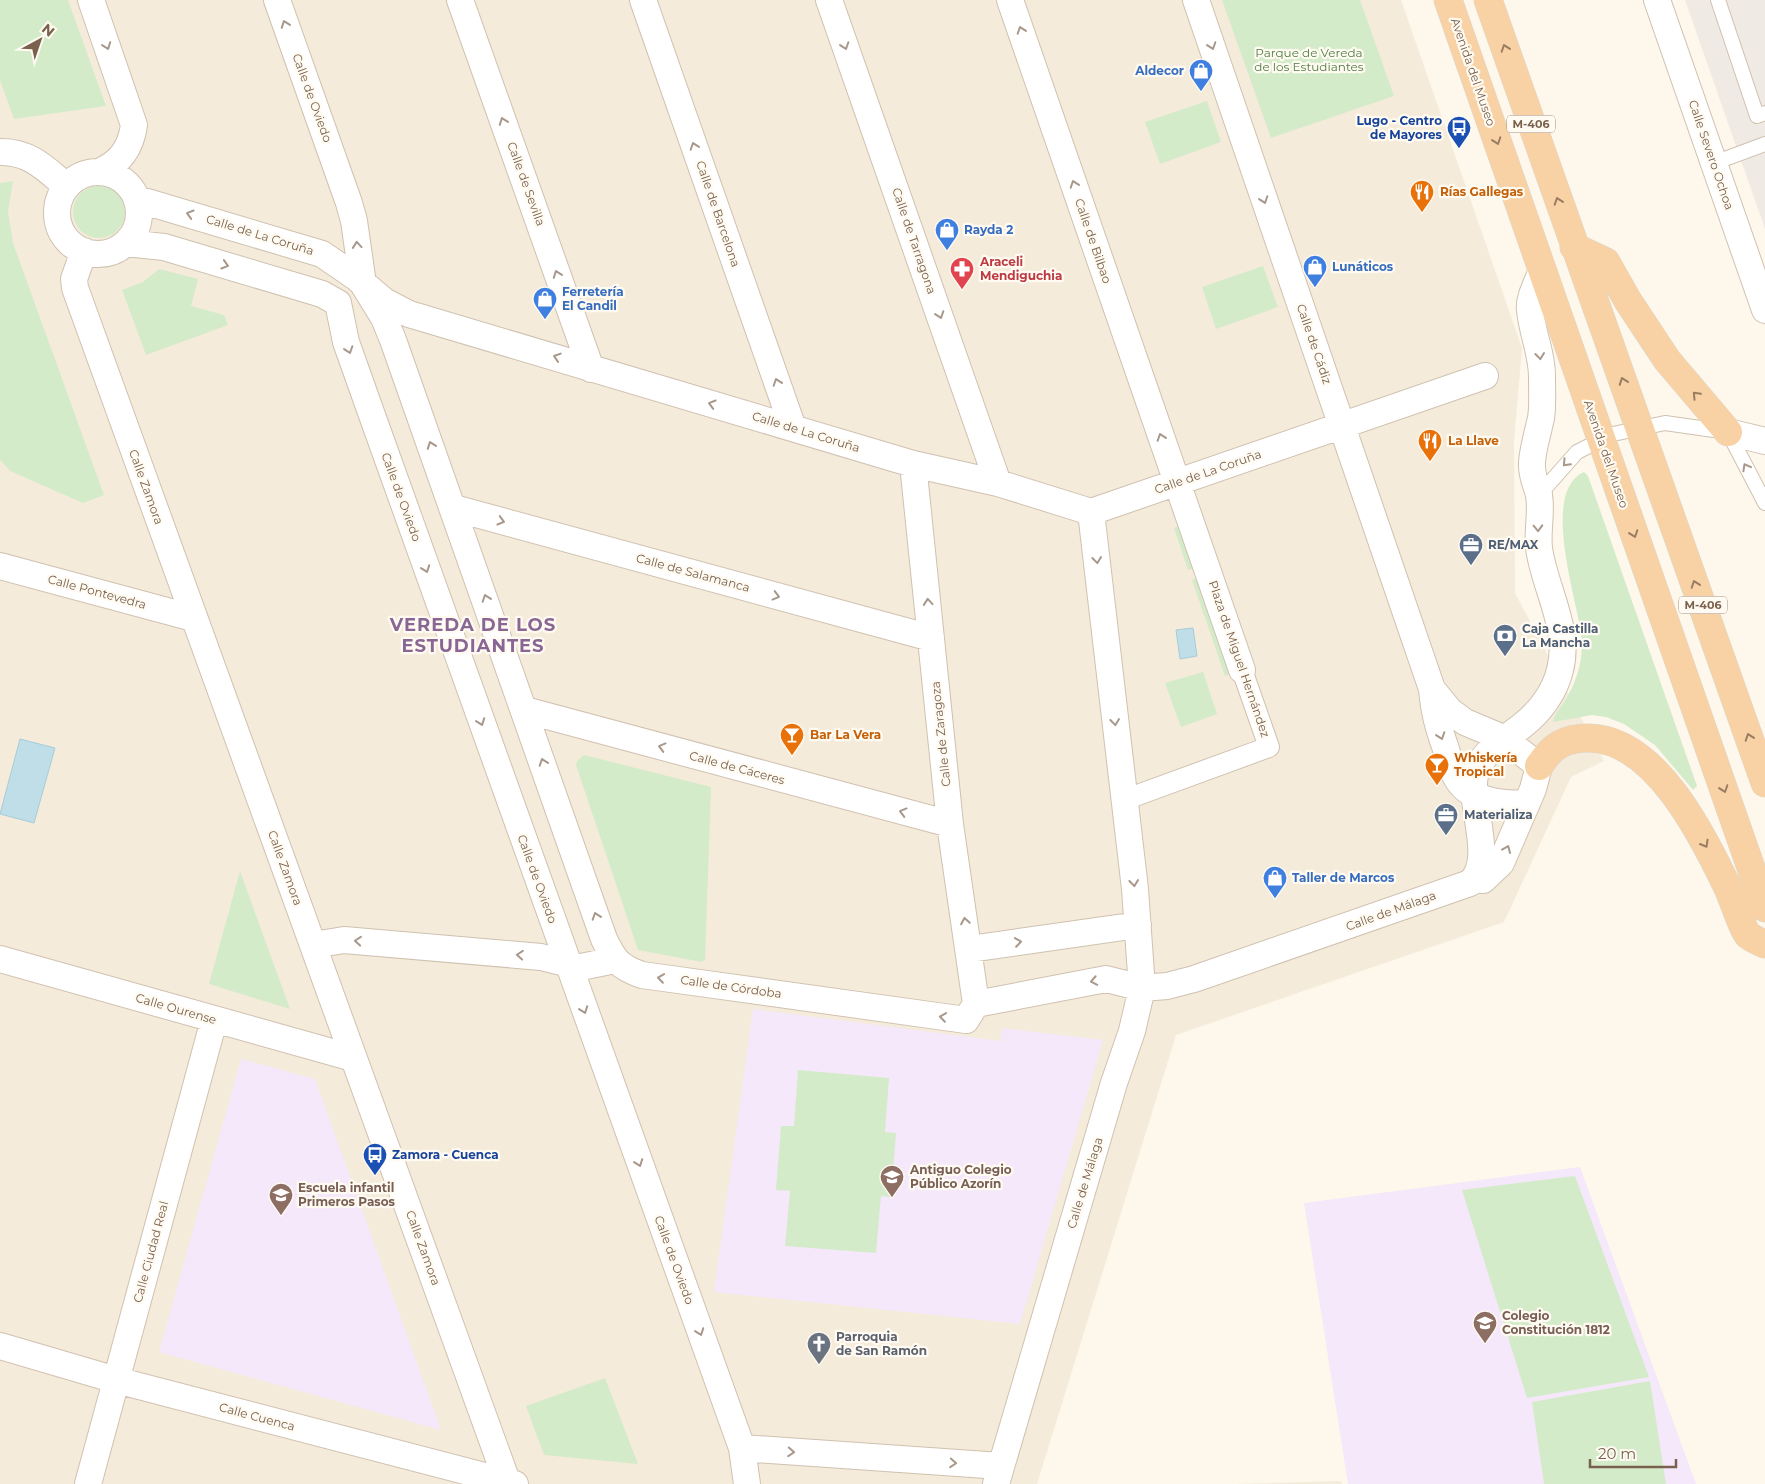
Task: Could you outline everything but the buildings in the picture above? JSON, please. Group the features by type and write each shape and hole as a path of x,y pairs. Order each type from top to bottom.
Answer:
{"highway":[{"name":"Avenida del Museo","path":"1448,0 1765,908"},
{"name":"M-406","path":"1488,0 1765,783"},
{"path":"1574,247 1606,262 1628,301 1667,360 1728,432"},
{"path":"1539,766 1548,752 1556,745 1578,738 1591,738 1616,743 1647,762 1669,787 1697,830 1728,887 1747,934 1765,944"}],"street":[{"path":"90,0 134,125 132,139 125,152 110,167 101,171 83,174 66,186 58,202 58,222 68,240 84,251 99,254 110,252 126,243 138,227 140,218 137,199 127,183 119,177 101,171"},
{"name":"Calle de Oviedo","path":"276,0 349,203 355,228 363,284 389,329 454,508 604,939 615,960"},
{"name":"Calle de Sevilla","path":"460,0 591,369"},
{"name":"Calle de Barcelona","path":"643,0 793,428"},
{"name":"Calle de Tarragona","path":"829,0 998,483"},
{"name":"Calle de Bilbao","path":"1010,0 1177,483"},
{"name":"Calle de Cádiz","path":"1196,0 1432,689 1434,716 1455,776 1475,795"},
{"name":"Calle Severo Ochoa","path":"1657,0 1765,310"},
{"path":"0,152 13,152 29,156 66,186"},
{"name":"Calle de La Coruña","path":"137,199 322,254 342,266 384,301 408,314 913,464 998,483 1091,512 1485,376"},
{"path":"126,243 164,247 322,294 338,303 363,284"},
{"name":"Calle Zamora","path":"84,251 74,279 75,288 508,1484"},
{"path":"1474,879 1481,846 1475,795 1475,774 1487,754 1503,738 1522,727 1545,702 1560,670 1562,640 1539,547 1539,495 1532,480 1532,461 1542,415 1542,377 1538,342 1529,308 1542,270"},
{"name":"Calle de Oviedo","path":"338,303 346,342 742,1448 747,1484"},
{"path":"1728,432 1765,441"},
{"name":"Calle de Zaragoza","path":"913,464 950,824 970,949 976,1004"},
{"name":"Plaza de Miguel Hernández","path":"1124,800 1269,748 1177,483"},
{"name":"Calle de Salamanca","path":"454,508 931,638"},
{"path":"976,1004 1106,978 1142,988 1138,925 1091,512"},
{"name":"Calle Pontevedra","path":"0,566 193,618"},
{"name":"Calle de Cádiz","path":"1432,689 1450,711 1466,722 1503,738"},
{"name":"Calle de Cáceres","path":"525,710 950,824"},
{"path":"1503,738 1518,747 1539,766"},
{"name":"Calle de Málaga","path":"742,1448 998,1475 1114,1083 1132,1030 1142,988 1167,986 1194,979 1464,885 1474,879 1483,880 1501,863 1527,803 1539,766"},
{"path":"1475,795 1493,802 1512,805 1527,803"},
{"path":"970,949 1138,925"},
{"path":"313,945 344,940 541,957 581,967 615,960"},
{"name":"Calle Ourense","path":"0,959 353,1058"},
{"name":"Calle de Córdoba","path":"615,960 632,972 642,975 966,1020 976,1004"},
{"name":"Calle Ciudad Real","path":"88,1484 214,1020"},
{"name":"Calle Cuenca","path":"0,1346 116,1380 508,1484 515,1484"}],"lane":[{"path":"1718,0 1757,116 1765,113"},
{"path":"1714,163 1765,144"},
{"path":"1539,495 1577,452 1601,438 1640,427 1665,423 1728,432 1765,503"}],"shaded area":[{"path":"0,0 1401,0 1522,348 1514,441 1515,593 1604,761 1571,777 1504,922 1176,1035 1037,1484 0,1484"},
{"path":"1685,0 1765,0 1765,229"},
{"name":"Antiguo Colegio Público Azorín","path":"753,1009 1000,1041 1002,1028 1103,1040 1020,1324 714,1292"},
{"name":"Escuela infantil Primeros Pasos","path":"241,1059 315,1079 441,1430 159,1352"},
{"name":"Colegio Constitución 1812","path":"1580,1167 1696,1484 1348,1484 1304,1203"},
{"path":"1341,1481 1342,1484 1235,1484"}],"green space":[{"path":"0,0 68,0 106,106 14,119 0,80"},
{"name":"Parque de Vereda de los Estudiantes","path":"1222,0 1360,0 1394,96 1271,138"},
{"path":"1207,101 1221,142 1160,164 1145,122"},
{"path":"13,181 8,211 13,243 104,495 83,503 10,471 0,460 0,183"},
{"path":"99,186 109,188 117,194 123,202 125,212 123,222 117,230 109,236 99,238 89,236 81,230 75,222 73,212 75,202 81,194 89,188"},
{"path":"1263,266 1278,307 1216,329 1202,287"},
{"path":"159,269 198,279 191,306 224,315 228,325 146,355 122,290 143,282"},
{"path":"1584,472 1588,476 1697,786 1693,790 1655,745 1624,724 1606,717 1592,715 1553,722 1574,683 1581,660 1581,634 1564,547 1563,522 1564,500 1571,483"},
{"path":"1184,524 1198,567 1188,570 1174,528"},
{"path":"1202,576 1235,672 1225,676 1192,580"},
{"path":"1203,672 1217,714 1181,727 1165,683"},
{"path":"584,755 711,787 705,960 702,962 638,950 576,765 577,761"},
{"path":"240,871 290,1009 209,984"},
{"path":"798,1070 889,1078 885,1132 896,1133 891,1197 881,1196 876,1253 785,1246 790,1191 776,1190 781,1126 794,1126"},
{"path":"1575,1176 1649,1377 1527,1398 1462,1190"},
{"path":"605,1378 638,1464 544,1455 526,1406"},
{"path":"1650,1381 1666,1484 1544,1484 1532,1402"}],"water":[{"path":"1193,628 1197,656 1180,659 1176,630"},
{"path":"20,739 55,748 34,823 0,814"}],"place":[{"name":"Aldecor","path":"1201,92"},
{"name":"Lugo - Centro de Mayores","path":"1459,149"},
{"name":"Rías Gallegas","path":"1422,213"},
{"name":"Rayda 2","path":"947,251"},
{"name":"Lunáticos","path":"1315,288"},
{"name":"Araceli Mendiguchia","path":"962,290"},
{"name":"Ferretería El Candil","path":"545,320"},
{"name":"La Llave","path":"1430,462"},
{"name":"RE/MAX","path":"1471,566"},
{"name":"Caja Castilla La Mancha","path":"1505,657"},
{"name":"Bar La Vera","path":"792,756"},
{"name":"Whiskería Tropical","path":"1437,786"},
{"name":"Materializa","path":"1446,836"},
{"name":"Taller de Marcos","path":"1275,899"},
{"name":"Zamora - Cuenca","path":"375,1176"},
{"name":"Antiguo Colegio Público Azorín","path":"892,1198"},
{"name":"Escuela infantil Primeros Pasos","path":"281,1216"},
{"name":"Colegio Constitución 1812","path":"1485,1344"},
{"name":"Parroquia de San Ramón","path":"819,1365"}],"district":[{"name":"VEREDA DE LOS ESTUDIANTES","path":"473,635"}]}
